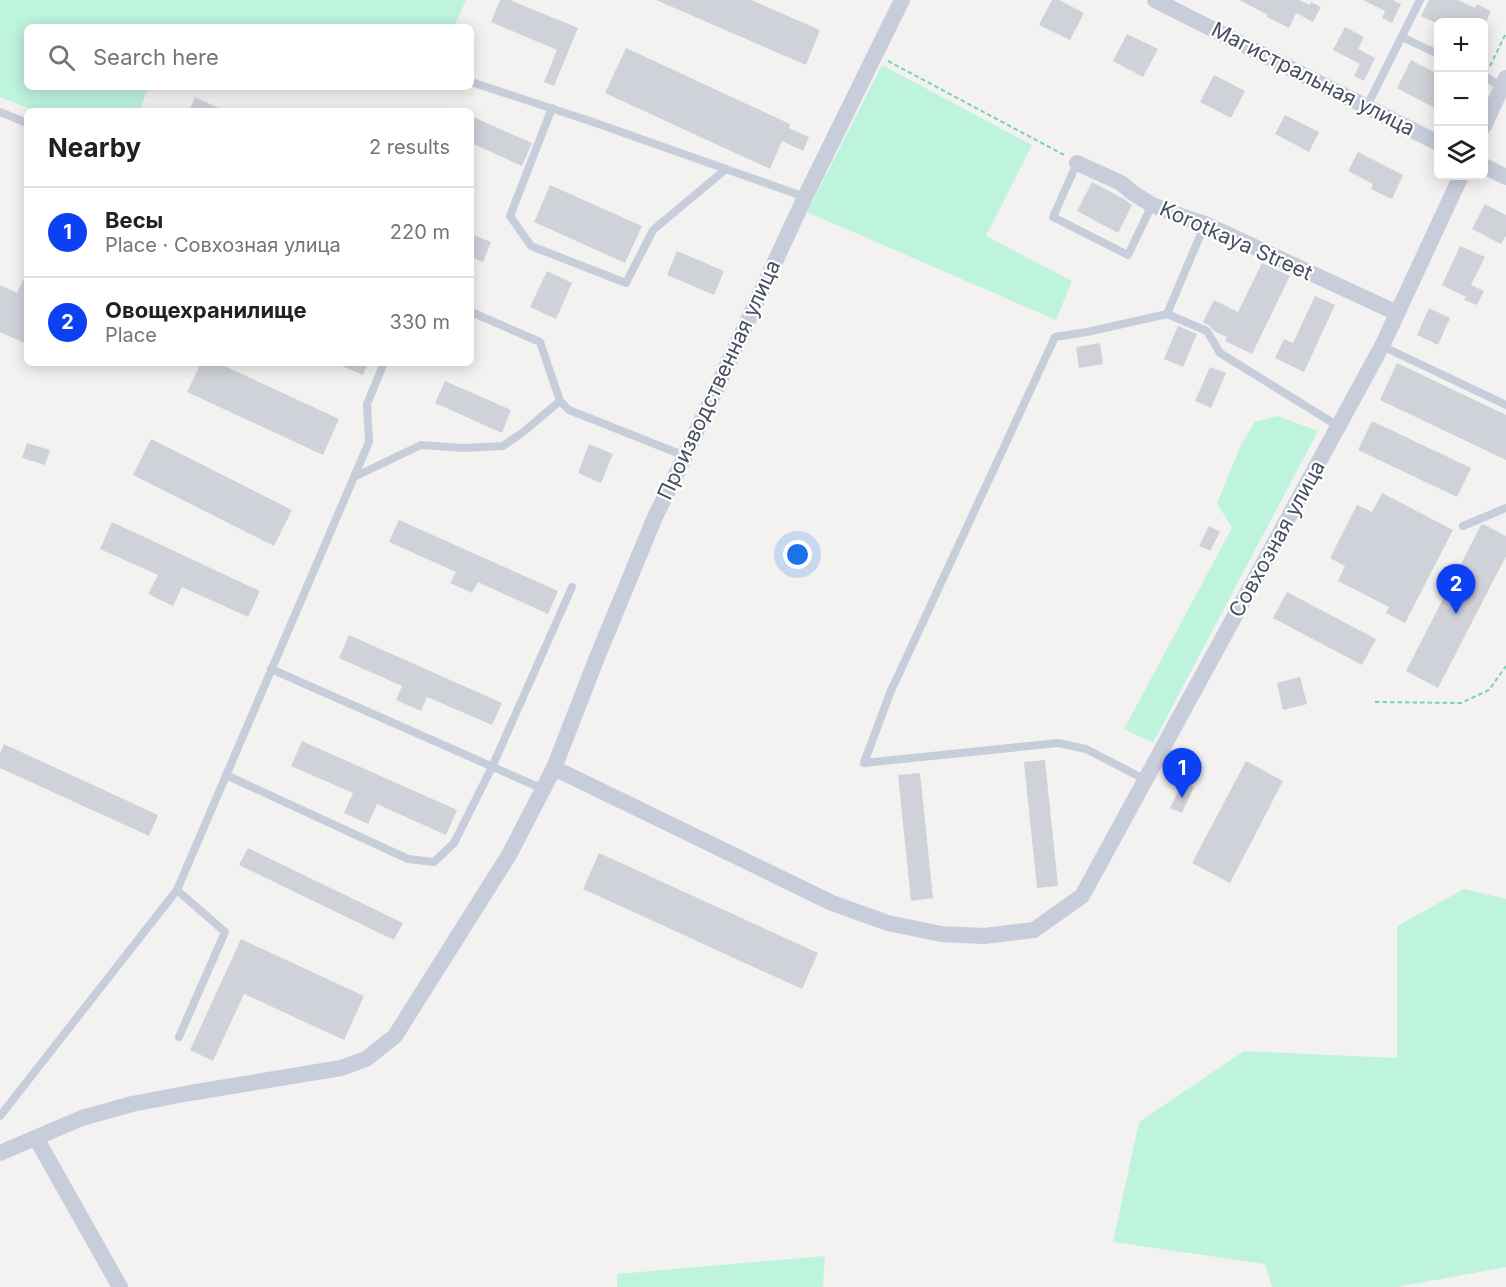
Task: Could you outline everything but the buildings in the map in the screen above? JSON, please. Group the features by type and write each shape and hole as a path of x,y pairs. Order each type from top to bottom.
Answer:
{"street":[{"name":"Производственная улица","path":"0,1153 82,1118 132,1104 341,1068 366,1059 395,1036 509,855 554,768 655,516 805,197 902,0"},
{"name":"Магистральная улица","path":"1155,0 1434,141"},
{"path":"1488,118 1505,85"},
{"name":"Korotkaya Street","path":"1077,163 1121,183 1152,205 1204,224 1397,313"},
{"path":"1488,168 1506,177"},
{"name":"Совхозная улица","path":"554,768 832,903 888,922 941,934 984,936 1034,930 1082,896 1382,346 1459,180"},
{"path":"36,1138 120,1287"}],"lane":[{"path":"1366,106 1420,0"},
{"path":"1402,37 1434,52"},
{"path":"1488,78 1505,85"},
{"path":"474,83 805,197"},
{"path":"552,108 510,216 531,246 626,283 652,230 726,169"},
{"path":"0,112 24,122"},
{"path":"1077,163 1053,217 1128,255 1152,205"},
{"path":"1167,314 1204,224"},
{"path":"474,313 540,342 560,401 569,410 685,456"},
{"path":"1146,780 1086,749 1059,743 864,763 890,693 1055,337 1167,314 1207,331 1220,353 1338,426"},
{"path":"1382,346 1506,405"},
{"path":"0,1116 177,890 369,442 367,404 383,366"},
{"path":"354,477 421,445 463,448 503,446 560,401"},
{"path":"1463,526 1506,508"},
{"path":"226,775 408,859 434,862 454,843 492,767 572,587"},
{"path":"271,669 543,789"},
{"path":"177,890 225,932 179,1037"}],"path":[{"path":"1486,72 1506,33"},
{"path":"875,54 1077,163"},
{"path":"1375,702 1461,703 1489,690 1506,666"}],"green space":[{"path":"0,0 466,0 455,24 24,24 24,90 147,90 141,108 28,108 0,97"},
{"path":"882,65 1032,145 986,236 1072,281 1056,320 807,212"},
{"path":"1278,416 1318,431 1153,743 1124,729 1232,528 1217,503 1241,445 1255,422"},
{"path":"1464,889 1506,899 1506,1267 1397,1287 1272,1287 1265,1264 1113,1242 1139,1122 1244,1051 1397,1058 1397,926"},
{"path":"825,1256 823,1287 617,1287 617,1274"}],"place":[{"name":"Овощехранилище","path":"1456,614"},
{"name":"Весы","path":"1182,798"}]}
